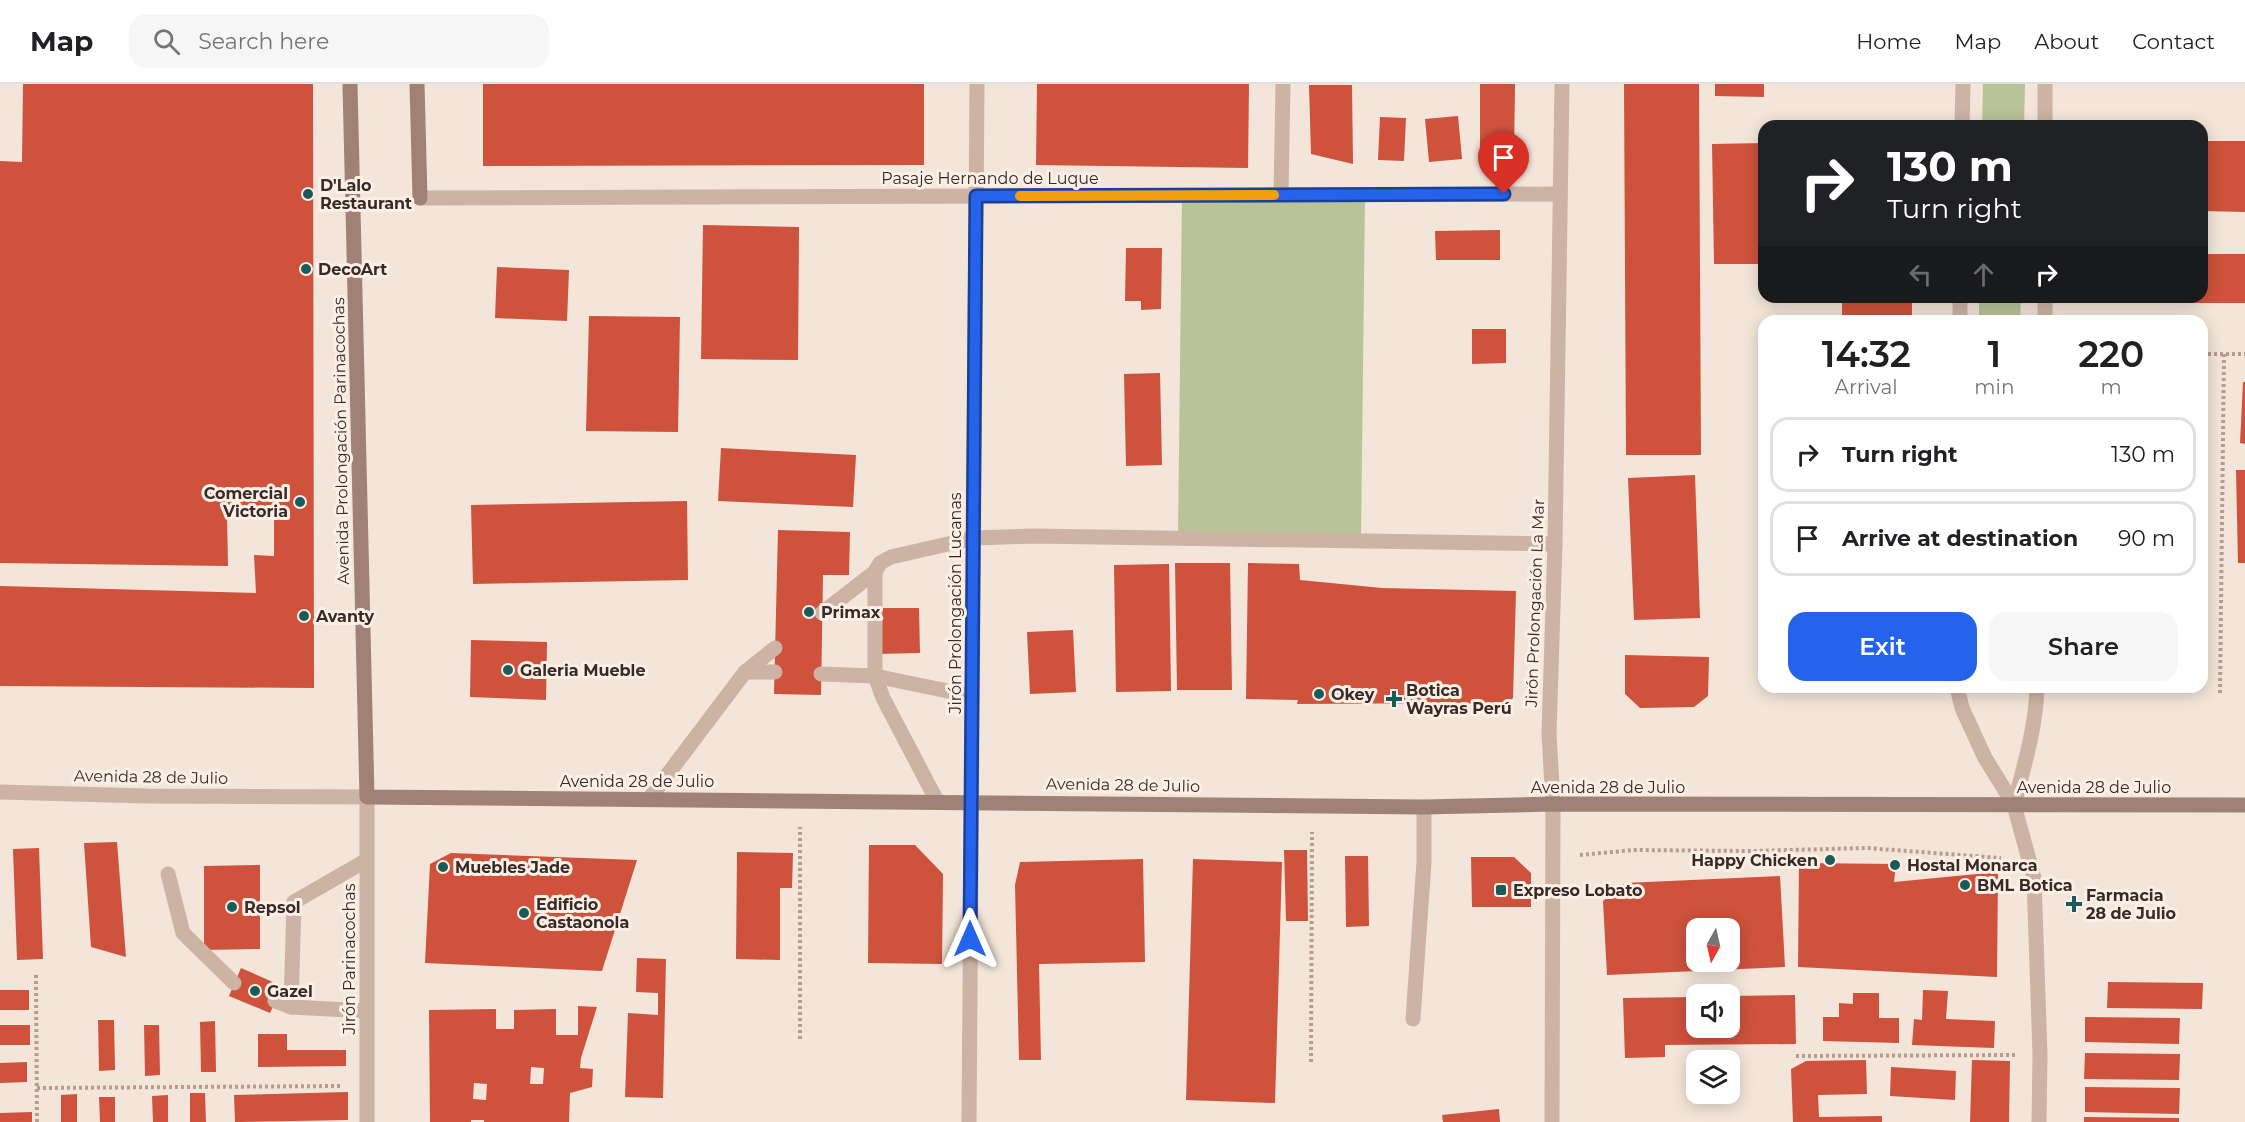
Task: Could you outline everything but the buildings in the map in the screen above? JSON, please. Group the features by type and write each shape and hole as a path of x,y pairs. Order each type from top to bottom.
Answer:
{"main road":[{"name":"Avenida Prolongación Parinacochas","path":"350,84 367,796"},
{"path":"417,84 420,198"},
{"name":"Avenida 28 de Julio","path":"367,796 1424,807 1553,804 2245,805"}],"street":[{"name":"Jirón Prolongación Lucanas","path":"969,1122 977,84"},
{"path":"1281,195 1283,84"},
{"name":"Jirón Prolongación La Mar","path":"1551,1122 1553,804 1549,734 1555,544 1562,84"},
{"path":"1962,120 1963,84"},
{"path":"2045,84 2045,120"},
{"name":"Pasaje Hernando de Luque","path":"420,198 1560,194"},
{"path":"822,613 874,572 880,563 891,557 974,538 1035,536 1555,544"},
{"path":"874,572 875,676 883,698 937,801"},
{"path":"649,799 745,672 775,648"},
{"path":"745,672 775,672"},
{"path":"821,674 875,676 972,696"},
{"path":"1959,693 1962,708 1985,758 2014,805 2034,878 2040,1055 2038,1122"},
{"path":"2014,805 2028,752 2037,693"},
{"name":"Avenida 28 de Julio","path":"0,792 147,796 367,796"},
{"name":"Jirón Parinacochas","path":"367,796 367,1122"},
{"path":"1413,1019 1424,862 1424,807"},
{"path":"291,1007 294,902 367,860"},
{"path":"168,874 183,933 234,983"},
{"path":"275,1001 291,1007 367,1011"}],"path":[{"path":"2208,354 2245,354"},
{"path":"2220,693 2224,354"},
{"path":"800,800 800,1039"},
{"path":"1311,1062 1312,806"},
{"path":"1552,857 1634,850 1752,851 1867,848 2012,859 2034,878"},
{"path":"36,975 37,1122"},
{"path":"1796,1056 2040,1055"},
{"path":"37,1088 338,1086 367,1079"}],"green space":[{"path":"1983,84 2025,84 2024,120 1982,120"},
{"path":"1182,195 1365,195 1361,542 1178,539"},
{"path":"1979,303 2021,303 2020,315 1979,315"}],"slow traffic":[{"path":"1020,196 1274,195"}],"place":[{"name":"D'Lalo Restaurant","path":"308,194"},
{"name":"DecoArt","path":"306,269"},
{"name":"Comercial Victoria","path":"300,502"},
{"name":"Primax","path":"809,612"},
{"name":"Avanty","path":"304,616"},
{"name":"Galeria Mueble","path":"508,670"},
{"name":"Okey","path":"1319,694"},
{"name":"Botica Wayras Perú","path":"1394,699"},
{"name":"Happy Chicken","path":"1830,860"},
{"name":"Hostal Monarca","path":"1895,865"},
{"name":"Muebles Jade","path":"443,867"},
{"name":"BML Botica","path":"1965,885"},
{"name":"Expreso Lobato","path":"1501,890"},
{"name":"Farmacia 28 de Julio","path":"2074,904"},
{"name":"Repsol","path":"232,907"},
{"name":"Edificio Castaonola","path":"524,913"},
{"name":"Gazel","path":"255,991"}],"route":[{"path":"970,939 976,196 1504,194"}]}
